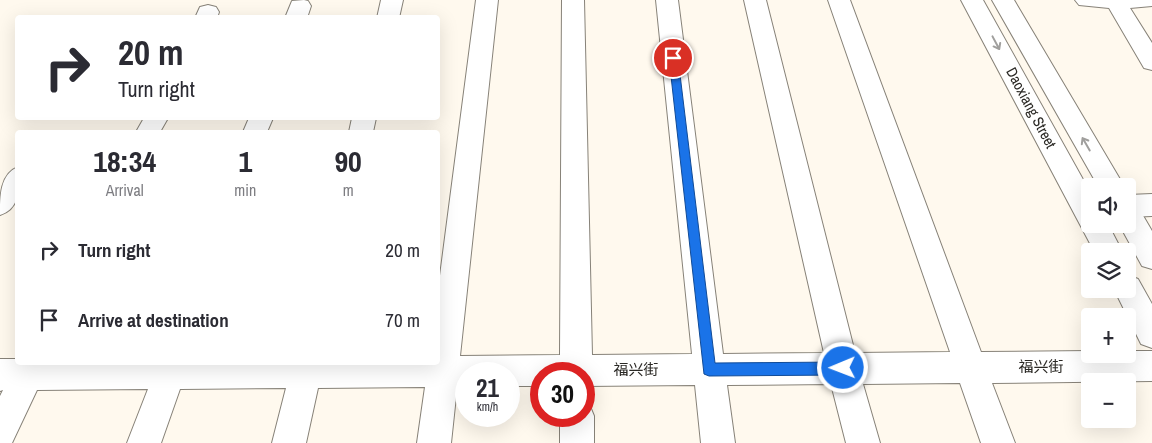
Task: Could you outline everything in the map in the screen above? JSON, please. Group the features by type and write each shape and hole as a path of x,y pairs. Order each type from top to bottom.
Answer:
{"street":[{"path":"389,15 392,0"},
{"path":"434,443 487,0"},
{"path":"574,0 576,362"},
{"path":"667,0 718,443"},
{"path":"755,0 862,443"},
{"path":"839,0 998,443"},
{"name":"Daoxiang Street","path":"972,0 1081,198"},
{"path":"1003,0 1106,178"},
{"path":"1086,0 1148,0"},
{"path":"1116,1 1152,62"},
{"path":"0,204 15,182"},
{"path":"1136,206 1152,205"},
{"path":"1136,229 1152,257"},
{"path":"1133,298 1152,334"},
{"name":"福兴街","path":"595,372 1152,366"},
{"path":"289,443 307,367"},
{"name":"福兴街","path":"21,370 307,367 442,372 530,372"},
{"path":"144,443 172,368"},
{"path":"0,430 21,370"},
{"path":"577,427 577,443"}],"route":[{"path":"673,58 709,370 843,368"}]}
